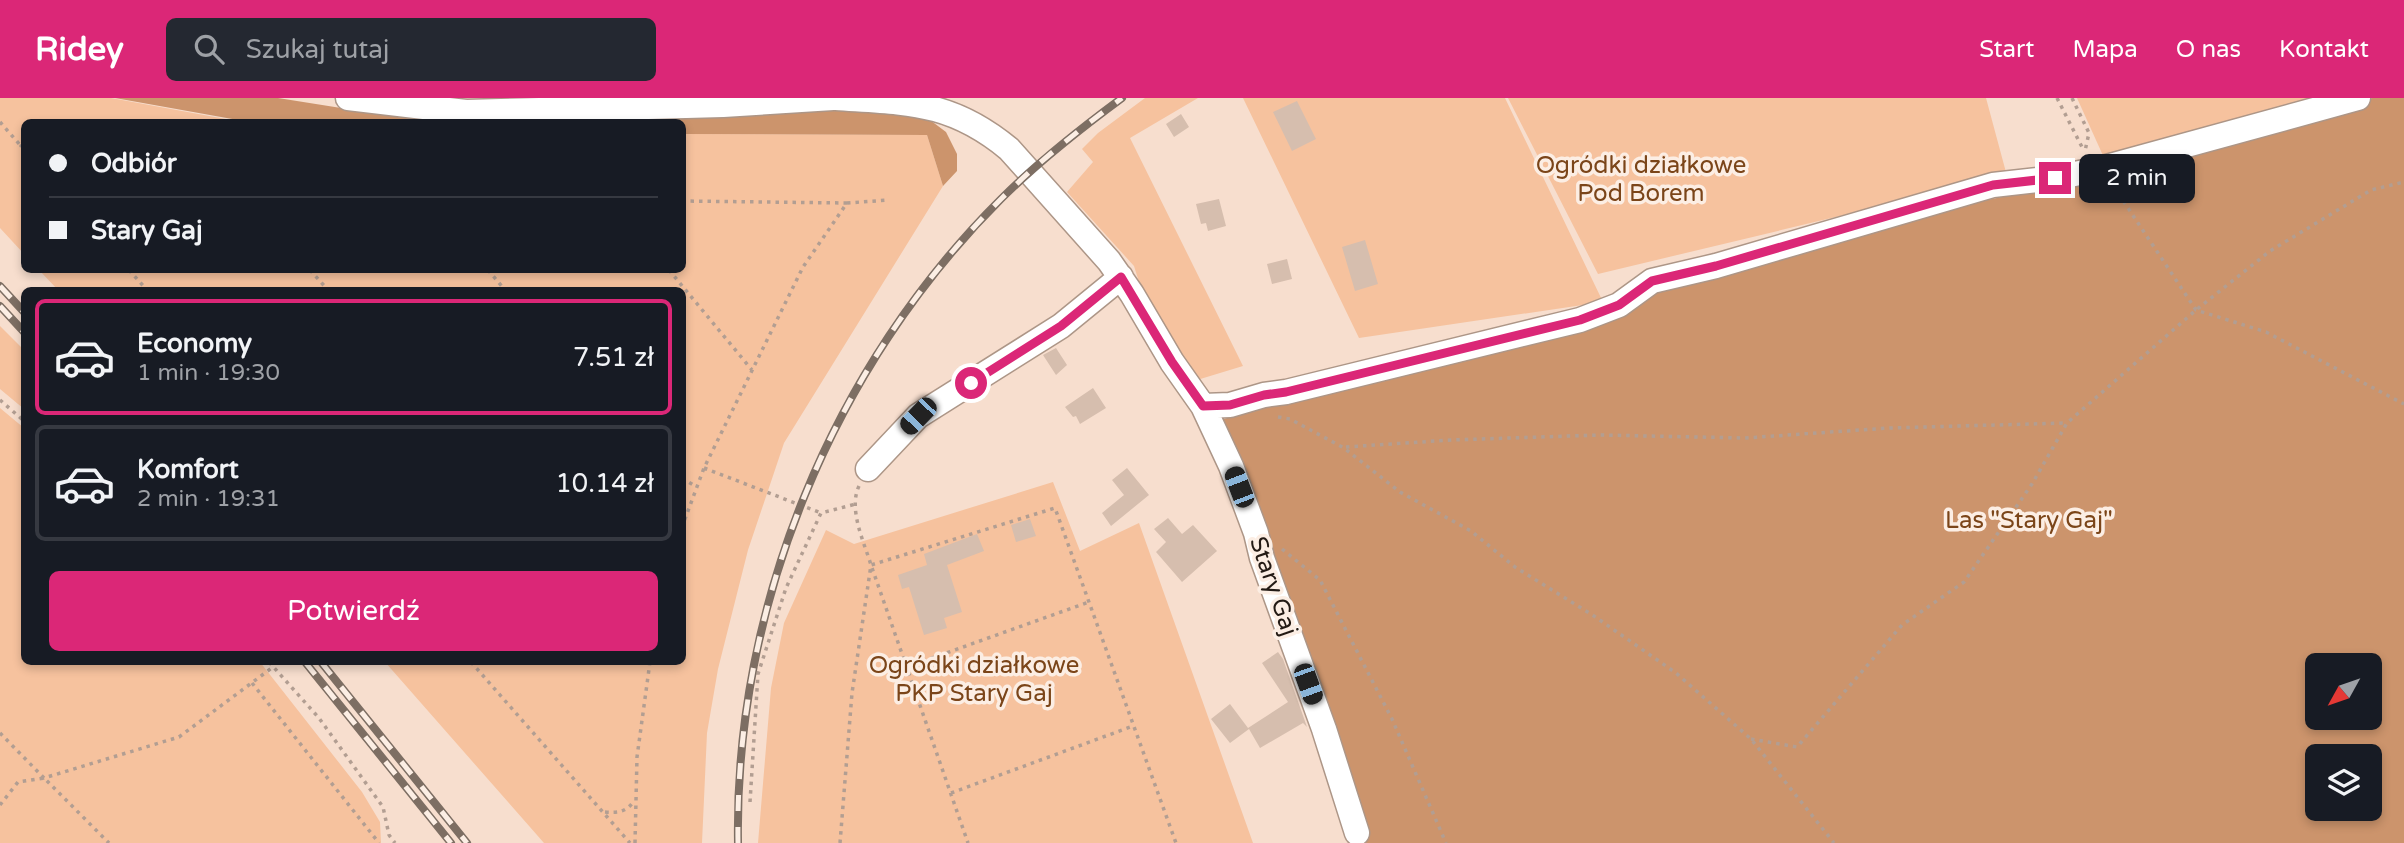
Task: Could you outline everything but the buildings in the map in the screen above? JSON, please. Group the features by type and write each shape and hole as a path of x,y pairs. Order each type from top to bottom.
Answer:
{"street":[{"name":"Stary Gaj","path":"348,98 466,112 697,106 835,98 923,105 950,112 993,136 1009,149 1121,277 1172,362 1203,406 1226,454 1256,533 1262,558 1324,729 1357,833"},
{"path":"1203,406 1230,405 1580,320 1619,305 1652,281 1716,266 1993,185 2055,178 2092,161 2358,98"},
{"path":"868,469 918,416 1061,326 1121,277"}],"path":[{"path":"2057,98 2092,161 2119,193 2196,310 2266,332 2404,404"},
{"path":"2072,98 2090,133 2092,161"},
{"path":"0,122 21,146"},
{"path":"1751,739 1797,747 1902,625 1964,582 2032,484 2067,423 2196,310 2270,251 2371,190 2404,182"},
{"path":"686,201 847,204 888,200"},
{"path":"686,516 704,468 803,267 847,204"},
{"path":"132,273 144,287"},
{"path":"313,273 325,287"},
{"path":"491,273 503,287"},
{"path":"671,273 682,287"},
{"path":"686,291 752,370"},
{"path":"0,400 21,418"},
{"path":"1278,416 1290,419 1344,447 1400,492 1471,531 1515,567 1594,616 1676,673 1751,739 1834,843"},
{"path":"1344,447 1600,435 1745,438 1889,428 2067,423"},
{"path":"704,468 821,513 856,504"},
{"path":"868,469 854,496 858,522 968,843"},
{"path":"686,481 696,487"},
{"path":"871,565 1055,508 1176,843"},
{"path":"750,802 758,674 786,588 821,513"},
{"path":"1256,533 1279,546 1321,580 1392,719 1446,843"},
{"path":"840,843 852,693 871,565"},
{"path":"907,667 1089,602"},
{"path":"474,665 632,843"},
{"path":"632,843 637,757 648,665"},
{"path":"0,804 18,782 44,778 179,737 274,667 319,719 383,807 389,835 395,843"},
{"path":"253,683 379,843"},
{"path":"951,793 1134,726"},
{"path":"0,733 109,843"},
{"path":"603,812 618,813 628,808 636,799"}],"green space":[{"path":"0,98 111,98 226,119 21,119 21,251 0,228"},
{"path":"115,98 278,98 404,118 461,119 232,119"},
{"path":"1145,98 1198,98 1130,138 1243,366 1197,380 1161,326 1140,285 1134,266 1067,192 1093,162 1082,149 1098,133"},
{"path":"1243,98 1505,98 1603,302 1359,338"},
{"name":"Ogródki działkowe Pod Borem","path":"1508,98 1986,98 2007,176 1598,274"},
{"path":"2077,98 2329,98 2105,160"},
{"name":"Las \"Stary Gaj\"","path":"2372,98 2404,98 2404,843 1357,843 1221,420 1284,399 1910,216 2093,178"},
{"path":"840,106 922,114 946,132 957,154 957,171 943,186 927,135 686,134 686,119 461,119"},
{"path":"686,134 927,135 943,186 784,443 748,550 718,669 707,733 702,843 544,843 388,665 686,665 686,287 55,287 42,273 686,273"},
{"path":"0,326 21,347 21,406 0,389"},
{"path":"0,408 21,426 21,665 262,665 362,792 380,822 381,843 0,843"},
{"name":"Ogródki działkowe PKP Stary Gaj","path":"1053,482 1080,551 1139,523 1253,843 758,843 771,688 784,623 826,530 854,544"}],"railway":[{"path":"738,843 741,754 754,666 775,579 805,495 843,414 888,337 941,265 1015,185 1122,98"},
{"path":"0,286 21,309"},
{"path":"0,306 21,329"},
{"path":"307,665 451,843"},
{"path":"323,665 467,843"}],"route":[{"path":"971,383 1061,326 1121,277 1172,362 1203,406 1230,405 1580,320 1619,305 1652,281 1716,266 1993,185 2055,178"}]}
